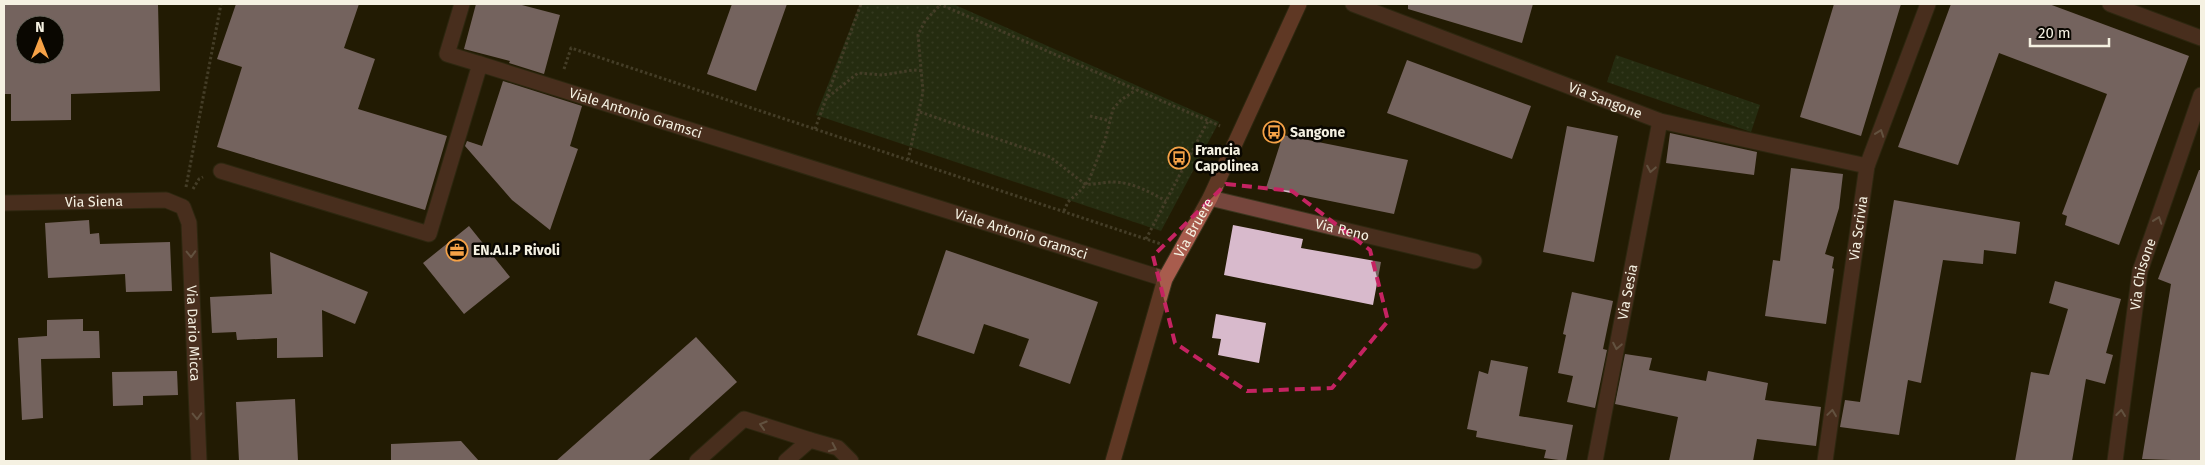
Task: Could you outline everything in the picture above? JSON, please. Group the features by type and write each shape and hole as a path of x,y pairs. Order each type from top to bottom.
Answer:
{"street":[{"name":"Viale Antonio Gramsci","path":"462,4 446,54 1165,279"},
{"name":"Via Bruere","path":"1113,461 1165,279 1210,198 1299,4"},
{"name":"Via Sangone","path":"1354,4 1660,121 1867,166"},
{"name":"Via Scrivia","path":"1825,461 1867,166 1928,4"},
{"path":"2110,4 2201,38"},
{"path":"222,171 429,234 480,64"},
{"name":"Via Chisone","path":"2115,461 2140,271 2201,96"},
{"name":"Via Sesia","path":"1595,461 1660,121"},
{"name":"Via Reno","path":"1210,198 1474,261"},
{"name":"Via Siena","path":"4,202 166,200 183,206"},
{"name":"Via Dario Micca","path":"183,206 189,223 199,461"},
{"path":"697,461 744,419 838,448 851,461"},
{"path":"786,461 810,440"}],"path":[{"path":"183,206 222,4"},
{"path":"815,129 861,4"},
{"path":"908,160 923,92 923,71 918,35 925,21 939,4 1239,135"},
{"path":"557,88 571,48 1181,250"},
{"path":"827,97 858,73 884,75 913,70 923,71"},
{"path":"1064,211 1068,202 1085,184 1105,140 1114,109 1121,100 1136,90"},
{"path":"920,112 1050,157 1085,184 1112,182 1125,184 1149,192 1166,201"},
{"path":"1090,116 1110,121"},
{"path":"1146,239 1208,121"},
{"path":"183,206 199,179 222,171"}],"highlighted area":[{"path":"1226,184 1292,191 1370,250 1388,321 1332,388 1247,391 1175,343 1153,256"}],"green space":[{"path":"860,4 953,4 1219,122 1161,231 816,115"},
{"path":"1616,55 1760,105 1751,132 1607,82"}],"building":[{"path":"4,4 158,4 160,91 71,94 71,120 11,121 11,94 4,94"},
{"path":"236,4 359,4 344,48 375,59 358,109 447,136 425,210 217,147 242,67 217,59"},
{"path":"476,4 518,4 560,15 544,74 509,63 510,61 464,49"},
{"path":"732,4 787,4 756,91 707,74"},
{"path":"1408,4 1533,4 1522,43 1408,9"},
{"path":"1834,4 1901,4 1861,136 1800,117"},
{"path":"1951,4 2049,4 2189,56 2119,245 2065,225 2067,216 2062,214 2107,94 1999,53 1958,165 1898,147"},
{"path":"1407,60 1531,106 1512,159 1387,113"},
{"path":"503,81 582,106 570,146 578,149 550,230 512,200 465,146 467,141 482,146"},
{"path":"1567,126 1618,136 1594,262 1543,252"},
{"path":"1670,133 1757,152 1754,175 1666,163"},
{"path":"1283,135 1408,160 1394,214 1266,188"},
{"path":"1791,168 1843,174 1839,208 1825,254 1834,257 1826,324 1765,316 1773,260 1780,261"},
{"path":"2199,170 2201,170 2201,461 2142,459 2171,284 2158,279"},
{"path":"1894,200 2020,222 2016,254 1984,250 1983,264 1943,260 1921,383 1908,380 1899,435 1840,427 1845,400 1860,402"},
{"path":"89,220 90,234 99,233 100,244 170,242 172,291 126,292 125,274 48,278 45,223"},
{"path":"1233,225 1303,239 1301,248 1381,262 1373,305 1224,275"},
{"path":"469,226 510,277 464,314 423,263"},
{"path":"946,250 1098,302 1070,384 1019,366 1029,339 984,324 974,354 917,335"},
{"path":"270,252 368,292 355,324 322,310 323,357 277,358 277,338 237,340 236,332 212,333 210,297 272,294"},
{"path":"2055,281 2121,299 2106,353 2113,355 2105,384 2086,379 2072,461 2015,461 2031,372 2049,375 2068,309 2049,303"},
{"path":"1572,292 1613,301 1603,349 1607,350 1595,408 1567,402 1573,376 1558,373 1566,335 1563,334"},
{"path":"1216,314 1266,323 1259,363 1218,355 1221,339 1212,338"},
{"path":"83,319 83,331 99,331 100,358 41,359 43,418 22,420 18,338 47,336 47,320"},
{"path":"696,337 737,382 688,426 648,461 556,461"},
{"path":"1625,354 1652,358 1649,370 1706,381 1708,371 1768,383 1765,400 1821,407 1816,446 1757,439 1753,461 1669,461 1678,417 1615,404"},
{"path":"1491,360 1528,367 1519,416 1573,425 1566,461 1544,458 1546,450 1476,437 1477,431 1467,429 1479,371 1488,374"},
{"path":"177,371 178,395 143,396 143,405 113,406 112,372"},
{"path":"295,399 298,461 239,461 236,402"},
{"path":"461,441 479,461 391,461 391,444"}],"place":[{"name":"Sangone","path":"1274,132"},
{"name":"Francia Capolinea","path":"1179,158"},
{"name":"EN.A.I.P Rivoli","path":"457,250"}]}
